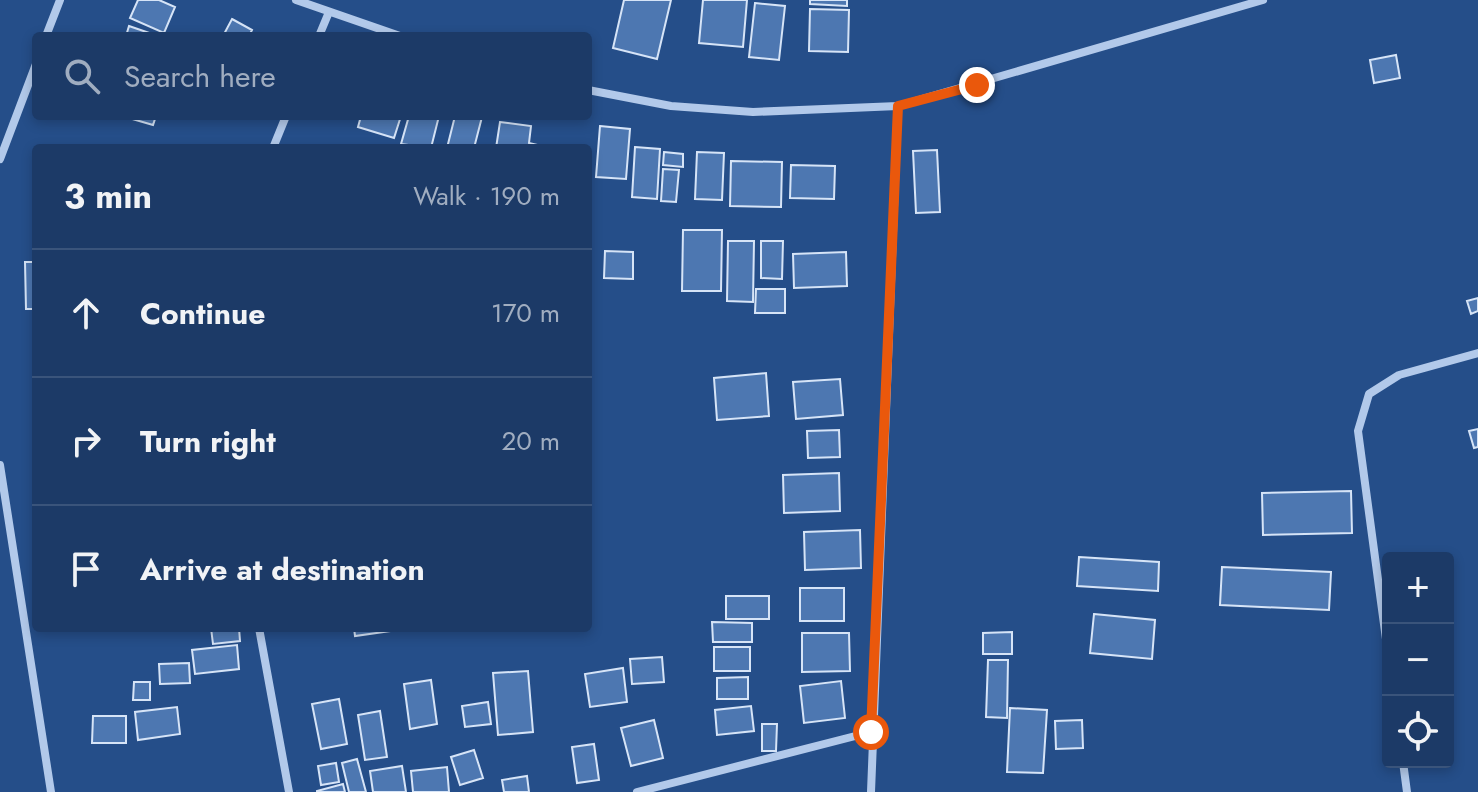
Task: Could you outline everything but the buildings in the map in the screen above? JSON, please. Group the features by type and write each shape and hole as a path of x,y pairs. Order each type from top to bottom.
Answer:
{"street":[{"path":"48,32 60,0"},
{"path":"296,0 388,32"},
{"path":"592,91 671,106 753,112 898,106 1263,0"},
{"path":"321,32 329,12"},
{"path":"0,159 32,75"},
{"path":"871,792 898,106"},
{"path":"275,144 284,120"},
{"path":"1384,624 1358,431 1369,394 1399,375 1478,353"},
{"path":"0,465 51,792"},
{"path":"260,632 289,792"},
{"path":"637,792 871,732"},
{"path":"1404,768 1407,792"}],"route":[{"path":"871,732 898,106 977,85"}]}
